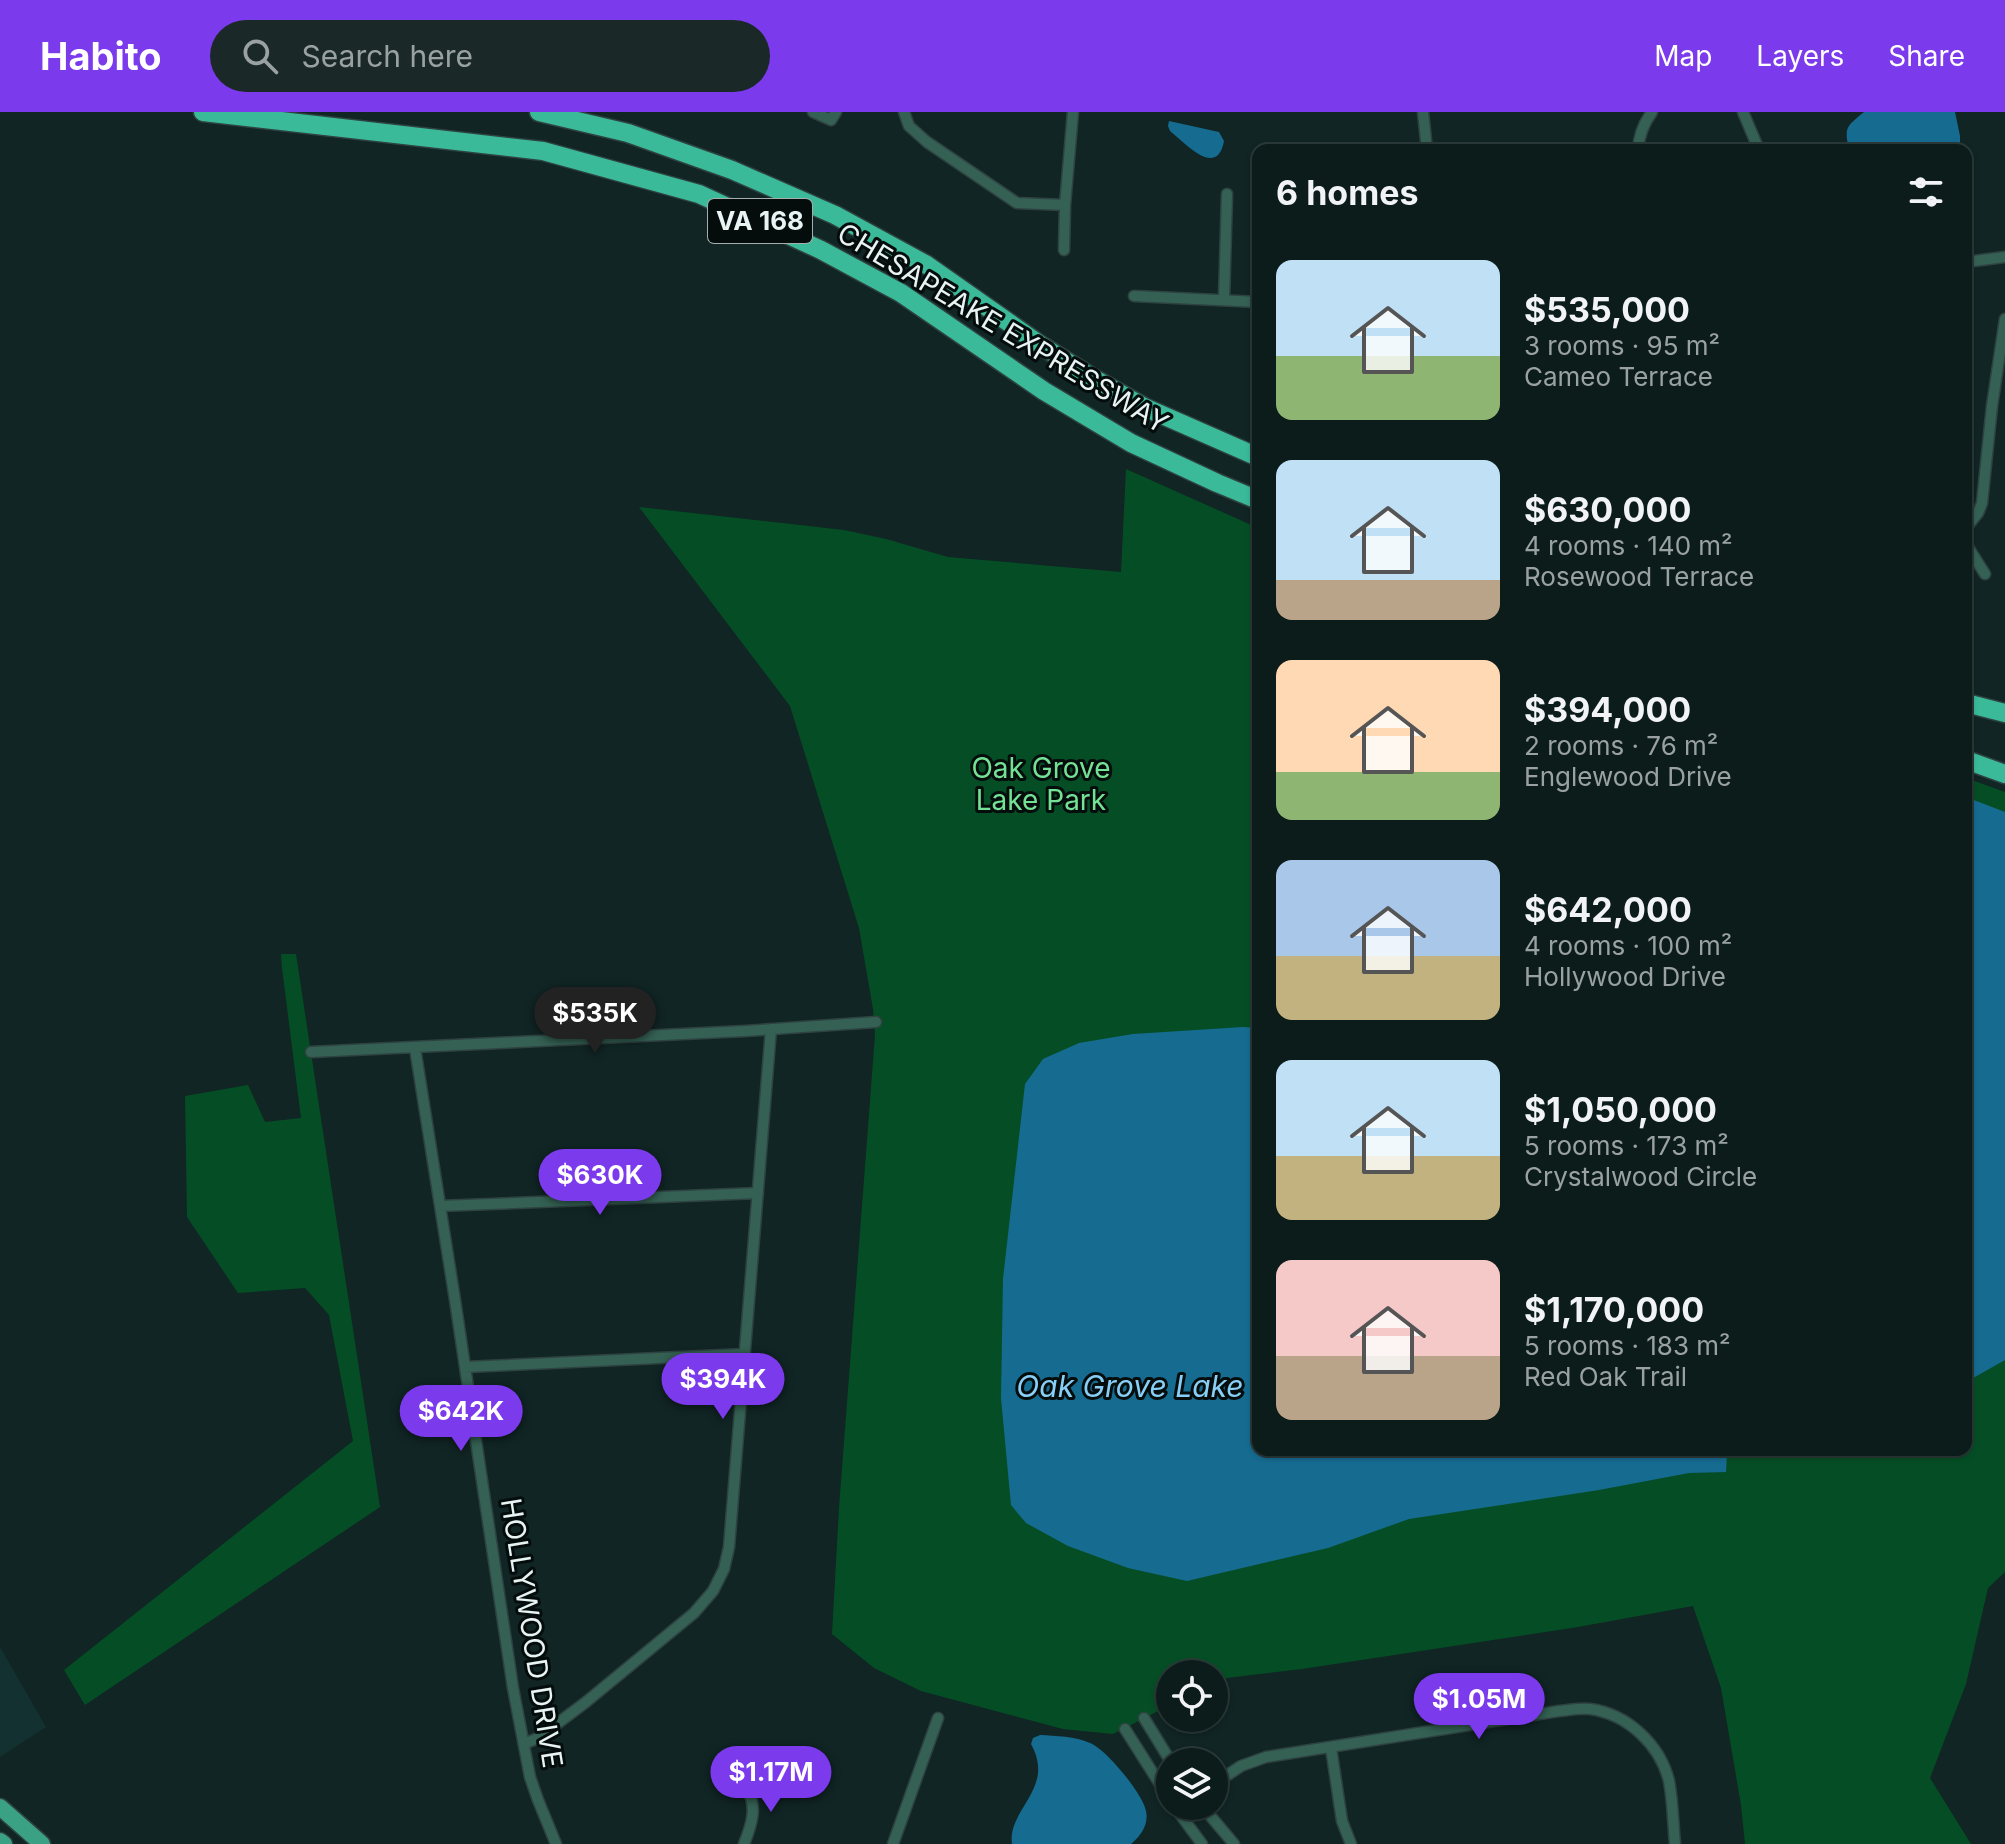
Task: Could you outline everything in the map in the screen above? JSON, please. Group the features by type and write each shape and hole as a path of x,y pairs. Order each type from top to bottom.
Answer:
{"highway":[{"name":"CHESAPEAKE EXPRESSWAY","path":"203,112 543,151 699,194 821,250 901,293 1044,391 1131,443 1252,498"},
{"name":"CHESAPEAKE EXPRESSWAY","path":"539,112 628,133 732,170 835,215 927,265 1093,378 1144,407 1252,454"},
{"path":"1972,705 2005,713"},
{"path":"1972,762 2005,774"}],"main road":[{"path":"0,1807 42,1844"}],"street":[{"path":"813,112 831,120 836,112"},
{"path":"904,112 909,126 927,142 1017,203 1065,205"},
{"path":"1064,250 1073,112"},
{"path":"1423,112 1426,144"},
{"path":"1639,144 1643,126 1652,112"},
{"path":"1743,112 1756,144"},
{"path":"1224,300 1227,194"},
{"path":"1972,261 2005,257"},
{"path":"1134,296 1252,302"},
{"path":"1972,520 1978,513 1985,488 1992,406 2005,319"},
{"path":"1972,553 1985,574"},
{"path":"311,1052 876,1022"},
{"path":"524,1744 538,1738 613,1681 694,1613 713,1591 724,1569 729,1547 771,1029"},
{"name":"HOLLYWOOD DRIVE","path":"415,1048 513,1688 538,1800 556,1844"},
{"path":"440,1206 758,1193"},
{"path":"465,1367 745,1354"},
{"path":"1228,1774 1251,1761 1266,1757 1559,1711 1590,1709 1628,1724 1653,1747 1669,1781 1675,1844"},
{"path":"893,1844 938,1718"},
{"path":"1144,1718 1162,1748"},
{"path":"1125,1729 1156,1778"},
{"path":"1331,1748 1342,1821 1351,1844"},
{"path":"744,1844 754,1815 752,1795 746,1787"},
{"path":"1186,1820 1202,1844"},
{"path":"1214,1820 1234,1844"}],"shaded area":[{"path":"0,1647 46,1727 0,1757"}],"green space":[{"name":"Oak Grove Lake Park","path":"1126,469 1252,525 1252,1456 1972,1456 1972,780 2005,792 2005,1572 1988,1588 1966,1684 1930,1778 1971,1844 1745,1844 1721,1688 1693,1606 1578,1627 1228,1678 1228,1660 1156,1660 1156,1712 1113,1734 1063,1729 921,1691 874,1668 832,1634 875,1035 873,1009 859,928 790,706 639,507 844,530 948,557 1121,572"},
{"path":"281,954 296,954 380,1507 85,1705 64,1670 353,1441 329,1315 305,1288 238,1293 187,1217 185,1096 248,1085 265,1122 301,1118"}],"water":[{"path":"1864,112 1955,112 1960,144 1848,144 1848,128"},
{"path":"1169,121 1219,132 1224,141 1220,152 1215,157 1200,155 1170,131"},
{"path":"1972,799 2005,812 2005,1360 1972,1379"},
{"name":"Oak Grove Lake","path":"1252,1028 1252,1456 1727,1456 1726,1472 1689,1473 1409,1519 1328,1548 1187,1581 1128,1568 1068,1546 1026,1523 1011,1505 1001,1398 1003,1279 1025,1084 1043,1059 1079,1043 1133,1034"},
{"path":"1040,1735 1090,1743 1123,1773 1138,1794 1147,1816 1143,1829 1131,1844 1012,1844 1016,1820 1035,1786 1037,1760 1031,1744 1033,1738"}]}
